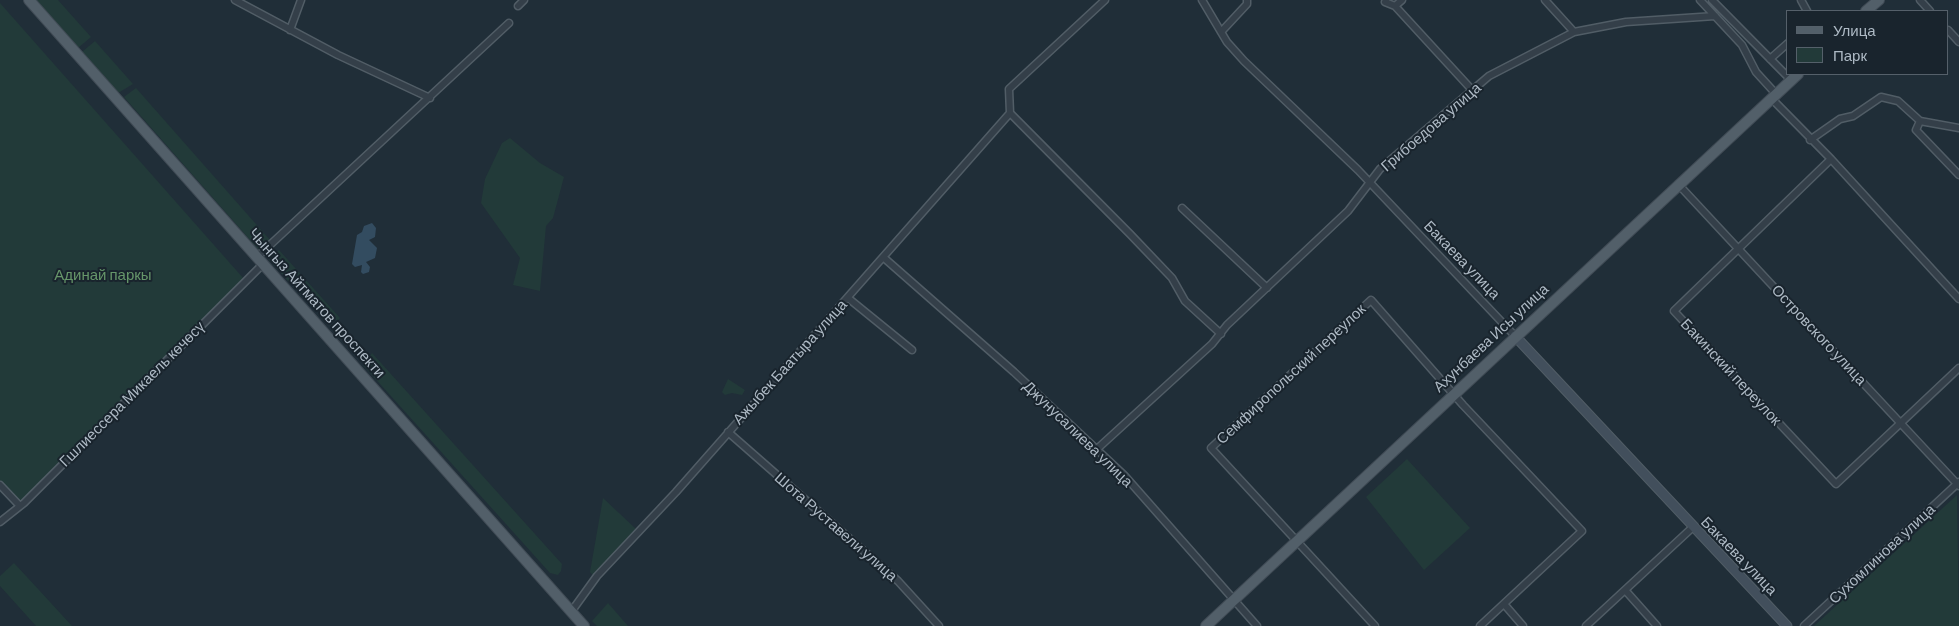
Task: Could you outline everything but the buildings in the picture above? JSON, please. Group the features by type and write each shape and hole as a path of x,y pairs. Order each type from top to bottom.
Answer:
{"main road":[{"name":"Чынгыз Айтматов проспекти","path":"29,0 584,626"},
{"path":"1867,10 1879,0"},
{"name":"Ахунбаева Исы улица","path":"1206,626 1678,184 1795,77"},
{"name":"Бакаева улица","path":"1515,336 1787,626"}],"street":[{"path":"235,0 388,80 430,98"},
{"path":"290,30 301,0"},
{"path":"518,6 524,0"},
{"path":"1105,0 1010,89 1010,113 1172,278 1185,301 1220,334"},
{"name":"Бакаева улица","path":"1202,0 1227,42 1266,83 1369,183 1515,336"},
{"path":"1221,32 1247,4 1247,0"},
{"path":"1386,0 1386,2 1395,6 1474,91"},
{"path":"1395,6 1402,0"},
{"path":"1545,0 1574,32"},
{"path":"1700,0 1742,45 1756,72 1773,96 1810,140 1831,159 1959,299"},
{"path":"1712,0 1770,60 1786,71"},
{"path":"1920,0 1929,10"},
{"name":"Грибоедова улица","path":"1097,449 1212,344 1267,288 1348,211 1380,169 1490,76 1574,32 1626,22 1715,16"},
{"name":"Гшлиессера Микаель көчөсү","path":"0,522 20,505 260,261 509,23"},
{"path":"1949,31 1959,42"},
{"path":"1770,60 1786,44"},
{"path":"1810,140 1840,119 1854,116 1881,97 1898,101 1920,121 1959,128"},
{"name":"Ажыбек Баатыра улица","path":"571,612 597,576 676,492 1010,113"},
{"path":"1920,121 1916,130 1959,176"},
{"name":"Бакинский переулок","path":"1831,159 1674,311 1836,484 1900,423"},
{"name":"Островского улица","path":"1678,184 1958,484"},
{"path":"1182,208 1267,288"},
{"name":"Джунусалиева улица","path":"883,257 1124,475 1257,626"},
{"path":"848,298 912,350"},
{"name":"Семфиропольский переулок","path":"1376,626 1211,448 1371,300 1453,394 1582,531 1480,626"},
{"path":"1900,423 1959,368"},
{"name":"Шота Руставели улица","path":"728,432 898,581 939,626"},
{"name":"Сухомлинова улица","path":"1804,626 1958,484"},
{"path":"0,485 20,505"},
{"path":"1586,626 1693,527"},
{"path":"1625,590 1657,626"},
{"path":"1504,604 1522,626"}],"green space":[{"path":"35,0 58,0 91,37 78,48"},
{"name":"Адинай паркы","path":"0,3 244,279 24,501 20,501 0,481"},
{"path":"95,41 133,84 118,93 82,52"},
{"path":"136,88 270,240 258,249 124,97"},
{"path":"510,138 540,163 564,177 553,218 546,226 540,291 513,285 520,258 481,203 485,179 502,143"},
{"path":"279,250 340,318 338,321 314,309 269,260"},
{"path":"372,353 562,564 558,575 550,573 363,365"},
{"path":"728,379 745,390 742,395 732,393 725,395 722,392"},
{"path":"1407,459 1470,528 1424,570 1366,497"},
{"path":"1957,495 1959,626 1814,626"},
{"path":"603,498 636,529 593,575 590,572"},
{"path":"14,563 72,626 36,626 0,586 0,576"},
{"path":"608,603 628,626 597,626 592,621"}],"water":[{"path":"372,223 376,228 375,237 369,240 377,248 375,258 366,262 370,267 369,272 363,274 361,272 362,265 355,267 352,264 357,235 362,232 364,226"}]}
